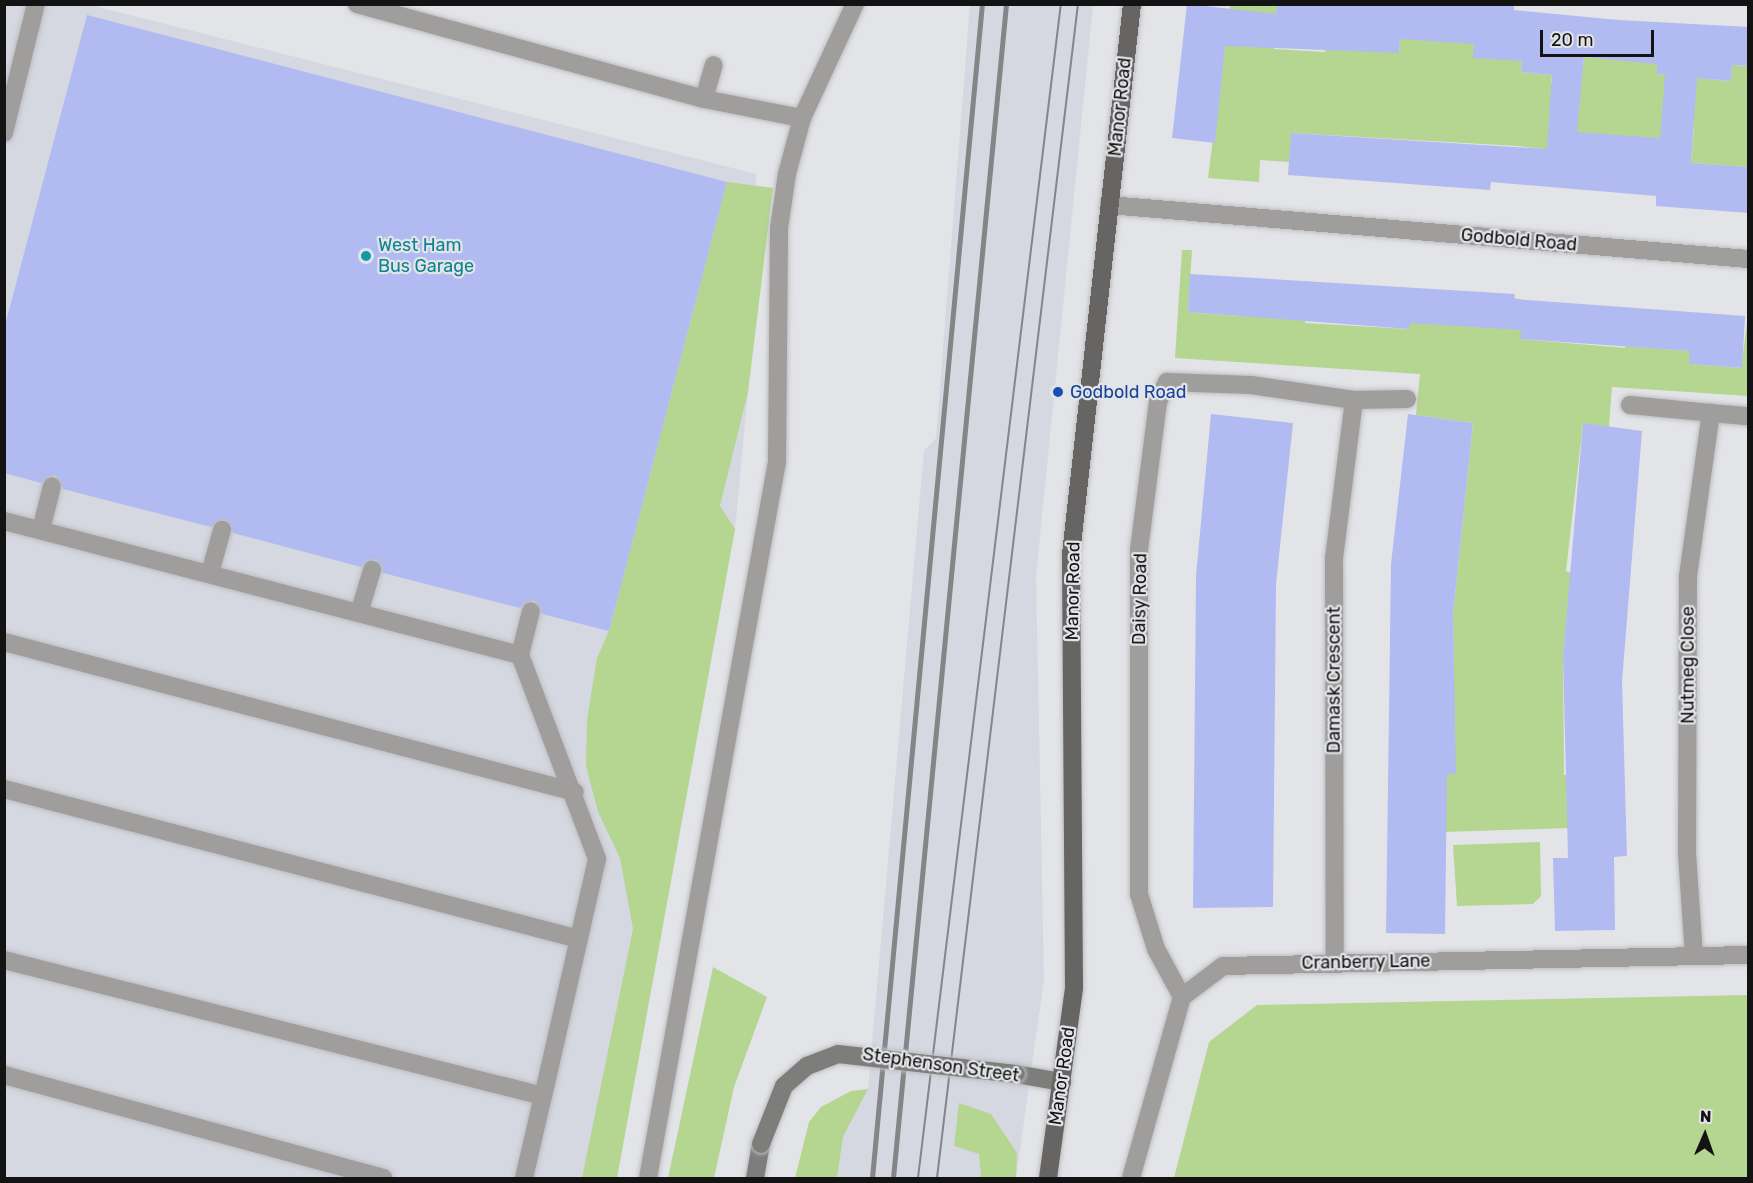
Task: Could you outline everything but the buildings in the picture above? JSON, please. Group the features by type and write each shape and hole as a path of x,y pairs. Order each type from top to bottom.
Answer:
{"main road":[{"name":"Manor Road","path":"1048,1179 1062,1082 1076,932 1071,554 1132,4"},
{"name":"Stephenson Street","path":"754,1179 761,1144 784,1086 807,1066 829,1057 858,1053 1062,1082"}],"street":[{"path":"4,133 36,4"},
{"path":"357,4 704,99 802,118"},
{"path":"648,1179 777,462 778,228 802,118 855,4"},
{"path":"704,99 714,65"},
{"name":"Godbold Road","path":"1109,205 1749,260"},
{"name":"Daisy Road","path":"1182,997 1156,949 1138,894 1139,550 1158,402 1167,382 1187,380 1354,400"},
{"path":"1354,400 1407,399"},
{"name":"Damask Crescent","path":"1335,962 1334,558 1354,400"},
{"path":"1630,405 1749,416"},
{"name":"Nutmeg Close","path":"1694,956 1687,854 1688,576 1711,413"},
{"path":"41,530 52,486"},
{"path":"4,521 360,610 520,655"},
{"path":"210,573 222,530"},
{"path":"360,610 372,570"},
{"path":"524,1179 597,859 575,792 520,655 531,611"},
{"path":"4,642 575,792"},
{"path":"4,789 579,939"},
{"name":"Cranberry Lane","path":"1182,997 1223,966 1749,955"},
{"path":"4,960 543,1096"},
{"path":"1131,1179 1182,997"},
{"path":"4,1075 383,1179"}],"shaded area":[{"name":"West Ham Bus Garage","path":"5,5 90,5 756,174 748,392 735,529 617,1178 5,1178"},
{"path":"970,5 1093,5 1036,576 1044,980 1016,1178 837,1178 843,1137 868,1089 924,451 936,438"}],"green space":[{"path":"1230,5 1277,5 1274,49 1325,52 1326,34 1399,53 1400,39 1527,11 1521,72 1552,75 1551,83 1581,85 1584,57 1644,62 1661,23 1657,74 1730,81 1732,65 1748,66 1748,167 1691,163 1694,127 1662,124 1659,162 1517,146 1292,133 1289,162 1260,160 1259,182 1208,178"},
{"path":"727,182 773,188 748,392 720,506 735,529 617,1178 582,1178 633,929 620,858 598,812 586,766 587,720 597,658 609,631"},
{"path":"1182,250 1192,250 1188,312 1238,316 1307,283 1305,323 1409,329 1411,290 1512,329 1514,298 1524,300 1521,339 1625,348 1629,309 1639,309 1637,347 1690,351 1690,364 1741,368 1748,316 1748,396 1612,387 1609,427 1583,424 1566,571 1571,573 1563,657 1564,775 1623,775 1568,828 1445,832 1391,775 1455,774 1453,614 1473,423 1416,415 1420,374 1175,358"},
{"path":"1540,842 1541,896 1533,904 1457,906 1453,845"},
{"path":"713,967 767,997 734,1087 714,1178 668,1178"},
{"path":"1748,995 1748,1178 1174,1178 1209,1042 1257,1005"},
{"path":"868,1089 843,1137 837,1178 795,1178 809,1122 821,1107 851,1091"},
{"path":"959,1103 991,1114 1017,1153 1016,1178 981,1178 979,1154 954,1146"}],"tram line":[{"path":"918,1178 1061,4"},
{"path":"937,1178 1078,4"}],"railway":[{"path":"872,1178 982,4"},
{"path":"893,1178 1006,4"}],"place":[{"name":"West Ham Bus Garage","path":"366,256"},
{"name":"Godbold Road","path":"1058,392"}]}
